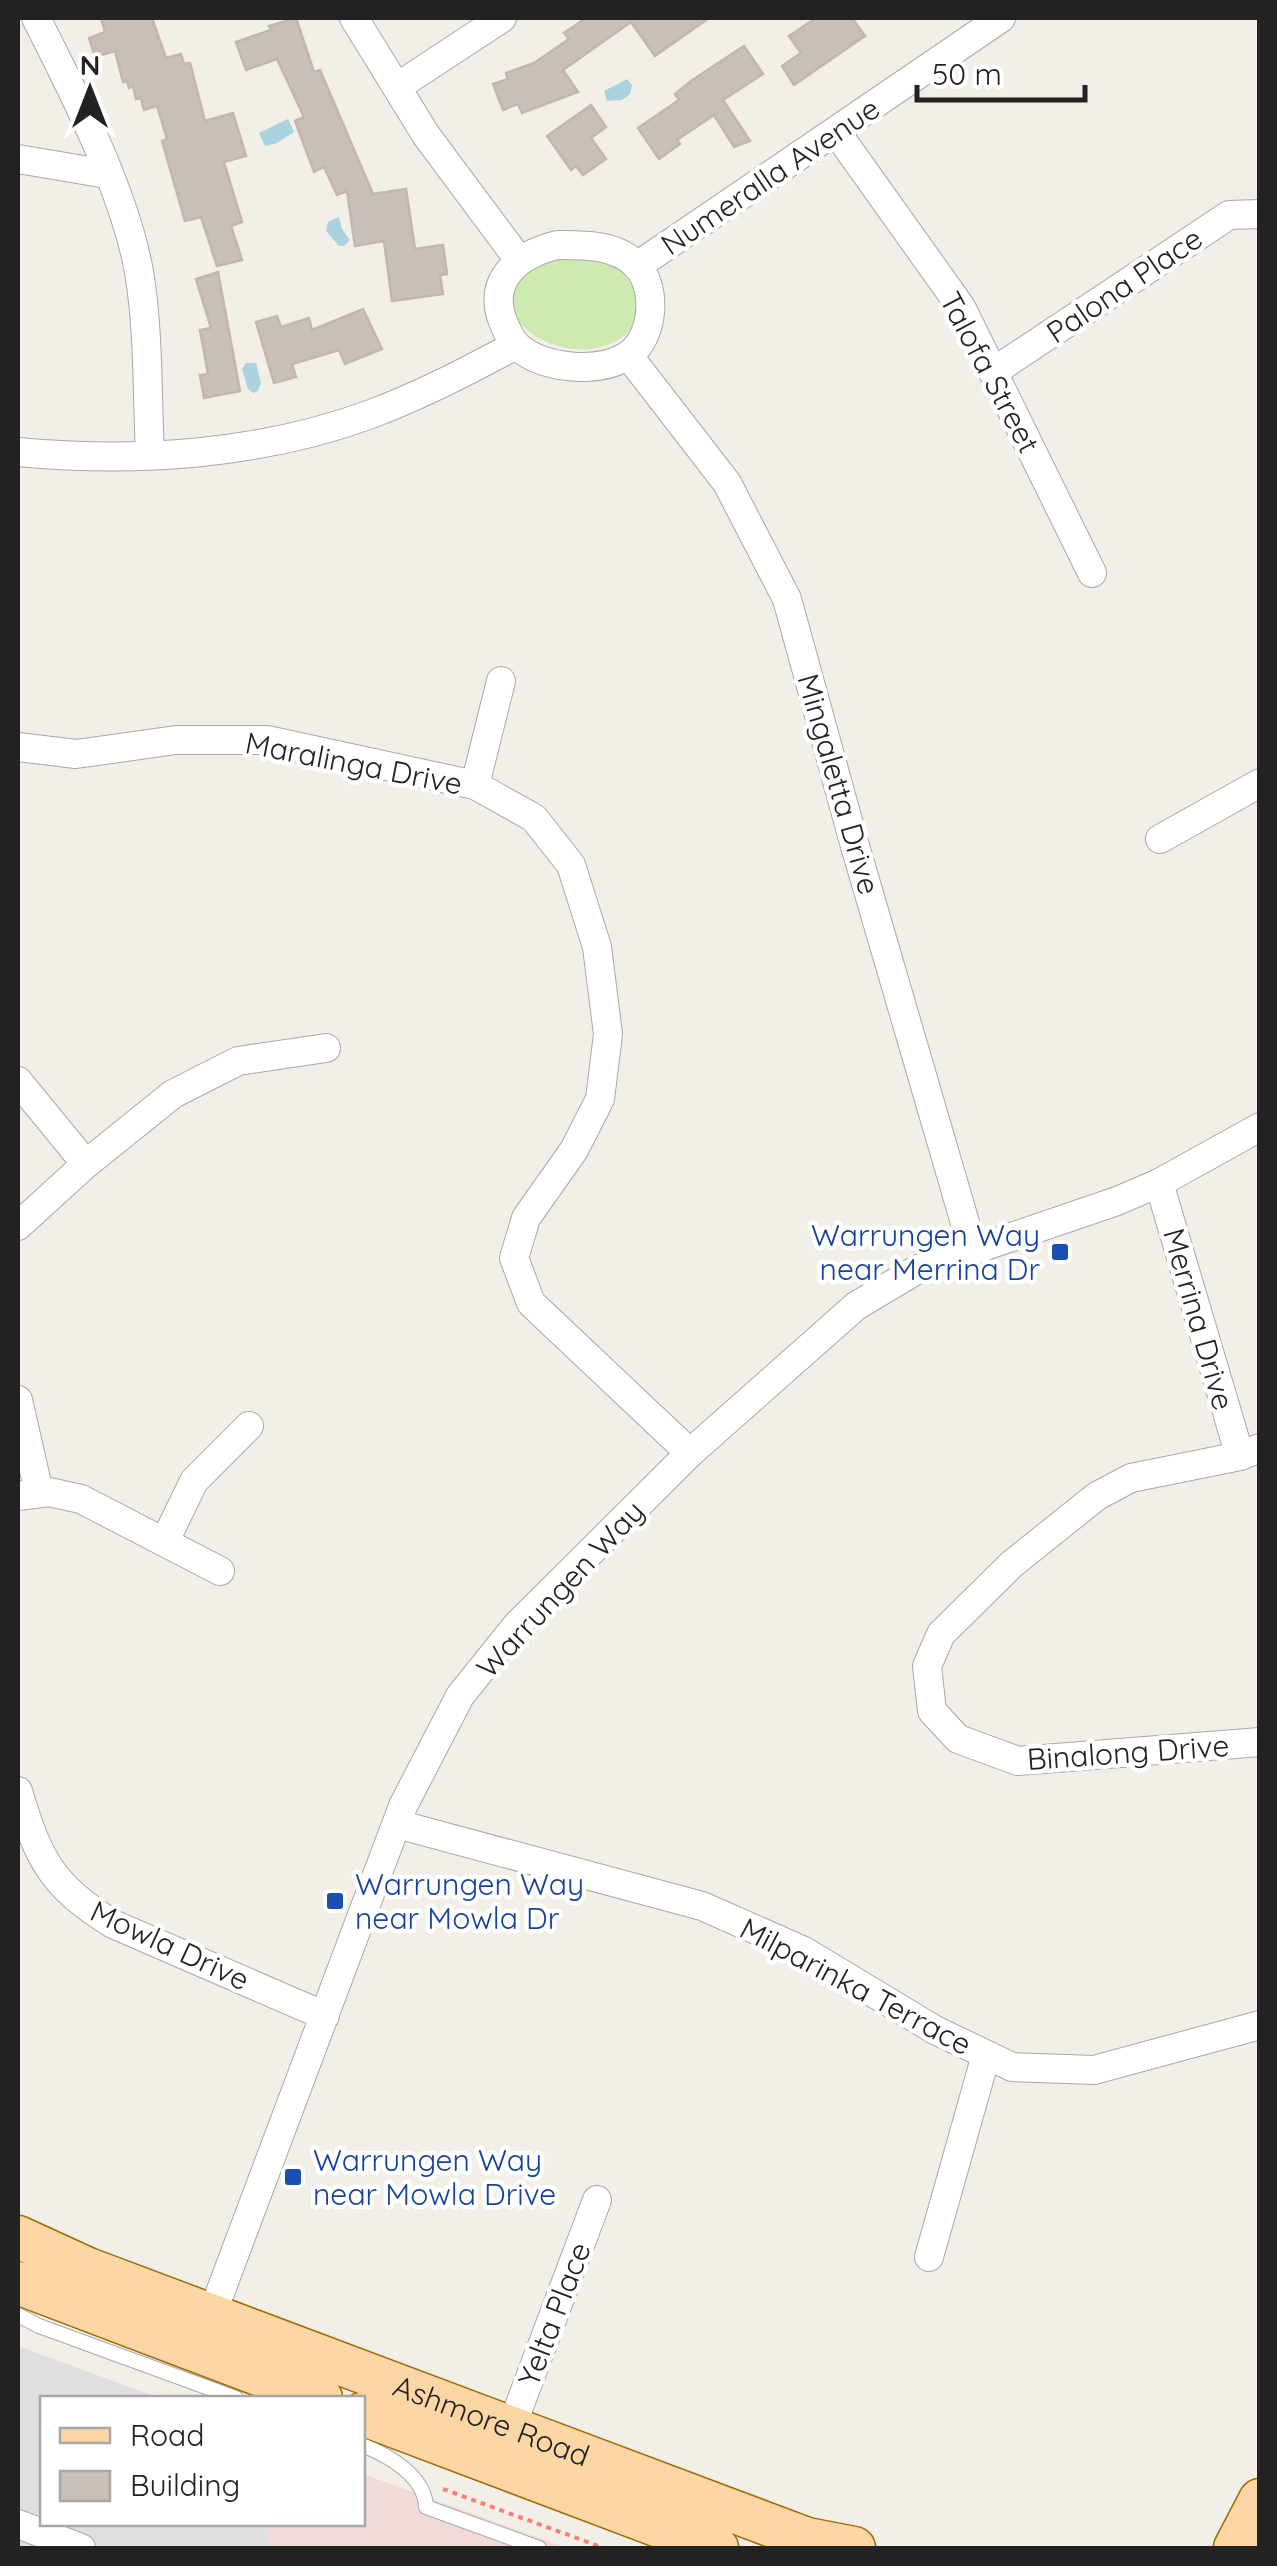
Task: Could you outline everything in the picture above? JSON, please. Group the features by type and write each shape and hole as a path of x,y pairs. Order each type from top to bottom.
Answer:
{"main road":[{"name":"Ashmore Road","path":"18,2237 88,2269 317,2396"},
{"name":"Ashmore Road","path":"18,2283 205,2333 511,2428 807,2539 854,2548"},
{"name":"Ashmore Road","path":"365,2415 717,2548"},
{"path":"1239,2547 1260,2500"}],"street":[{"path":"36,18 65,75 127,222 139,273 150,456"},
{"path":"354,18 426,135 519,260"},
{"path":"397,87 502,18"},
{"name":"Numeralla Avenue","path":"637,266 1002,18"},
{"name":"Talofa Street","path":"836,133 961,307 1092,573"},
{"path":"18,158 107,174"},
{"name":"Palona Place","path":"993,372 1228,215 1260,214"},
{"path":"557,245 612,250 637,266 648,288 650,314 643,338 628,355 584,367 536,359 516,345 506,331 498,294 503,276 519,260 557,245"},
{"path":"18,452 150,456 264,443 371,414 437,386 516,345"},
{"name":"Mingaletta Drive","path":"628,355 728,483 787,599 974,1250"},
{"path":"474,785 501,681"},
{"name":"Maralinga Drive","path":"18,747 76,754 176,740 267,740 474,785 534,818 571,864 596,947 608,1034 600,1100 574,1150 526,1218 514,1258 531,1303 690,1454"},
{"path":"1160,839 1260,783"},
{"path":"18,1226 86,1164 173,1094 238,1062 326,1048"},
{"path":"18,1081 86,1164"},
{"name":"Warrungen Way","path":"205,2333 397,1824 460,1696 517,1625 690,1454 856,1306 918,1268 1117,1201 1159,1183 1260,1127"},
{"name":"Merrina Drive","path":"1159,1183 1250,1452"},
{"path":"18,1400 28,1494 58,1492 81,1499 220,1571"},
{"path":"165,1541 194,1482 248,1426"},
{"name":"Binalong Drive","path":"1250,1452 1132,1478 1097,1496 1012,1564 964,1610 941,1634 927,1666 932,1711 958,1739 1018,1762 1260,1742"},
{"name":"Mowla Drive","path":"18,1790 42,1859 82,1904 113,1924 325,2016"},
{"name":"Milparinka Terrace","path":"397,1824 702,1906 804,1951 935,2030 1012,2067 1094,2070 1260,2026"},
{"path":"929,2257 986,2054"},
{"name":"Yelta Place","path":"511,2428 596,2200"},
{"path":"18,2524 81,2548"}],"lane":[{"path":"18,2316 231,2396"},
{"path":"365,2446 387,2456 414,2480 424,2495 426,2507 539,2548"}],"path":[{"path":"414,2480 604,2548"}],"shaded area":[{"path":"18,2346 154,2396 40,2396 40,2526 266,2526 271,2548 18,2548"},
{"path":"365,2475 567,2548 271,2548 266,2526 365,2526"}],"green space":[{"path":"557,257 598,257 624,274 638,307 631,329 601,347 579,349 557,346 522,325 513,310 513,293 526,272"}],"water":[{"path":"627,79 632,85 630,94 622,100 607,101 604,91"},
{"path":"288,119 294,132 265,146 259,133"},
{"path":"339,217 350,240 344,246 339,246 326,231 328,222"},
{"path":"246,363 256,363 261,383 253,393 242,369"}],"building":[{"path":"101,18 152,18 166,58 181,54 184,64 190,63 205,121 233,113 246,156 224,162 242,222 231,226 242,260 217,266 201,217 185,221 162,141 167,139 157,106 144,110 133,86 129,88 127,81 123,82 115,51 95,57 89,38 105,32"},
{"path":"296,18 314,72 320,70 373,194 406,189 415,249 443,245 447,274 440,275 443,294 392,301 384,241 355,246 347,191 337,195 324,167 314,172 295,121 304,117 277,59 246,70 236,42"},
{"path":"586,18 709,18 655,56 631,22 563,70 578,92 522,113 518,104 503,110 493,84 508,79 506,73 534,63 569,39 564,33"},
{"path":"816,18 852,18 865,36 794,85 782,66 801,53 789,36"},
{"path":"744,46 763,74 723,100 750,141 734,147 714,115 677,140 680,144 659,159 638,128 679,100 675,94 691,81"},
{"path":"591,105 606,127 591,138 606,159 583,175 576,166 571,170 547,136"},
{"path":"218,272 240,391 204,398 200,375 208,374 200,330 211,328 196,279"},
{"path":"363,309 382,349 345,364 339,350 292,364 296,377 274,383 256,322 277,316 281,327 309,318 312,330"}],"place":[{"name":"Warrungen Way near Merrina Dr","path":"1060,1252"},
{"name":"Warrungen Way near Mowla Dr","path":"335,1901"},
{"name":"Warrungen Way near Mowla Drive","path":"293,2177"}]}
